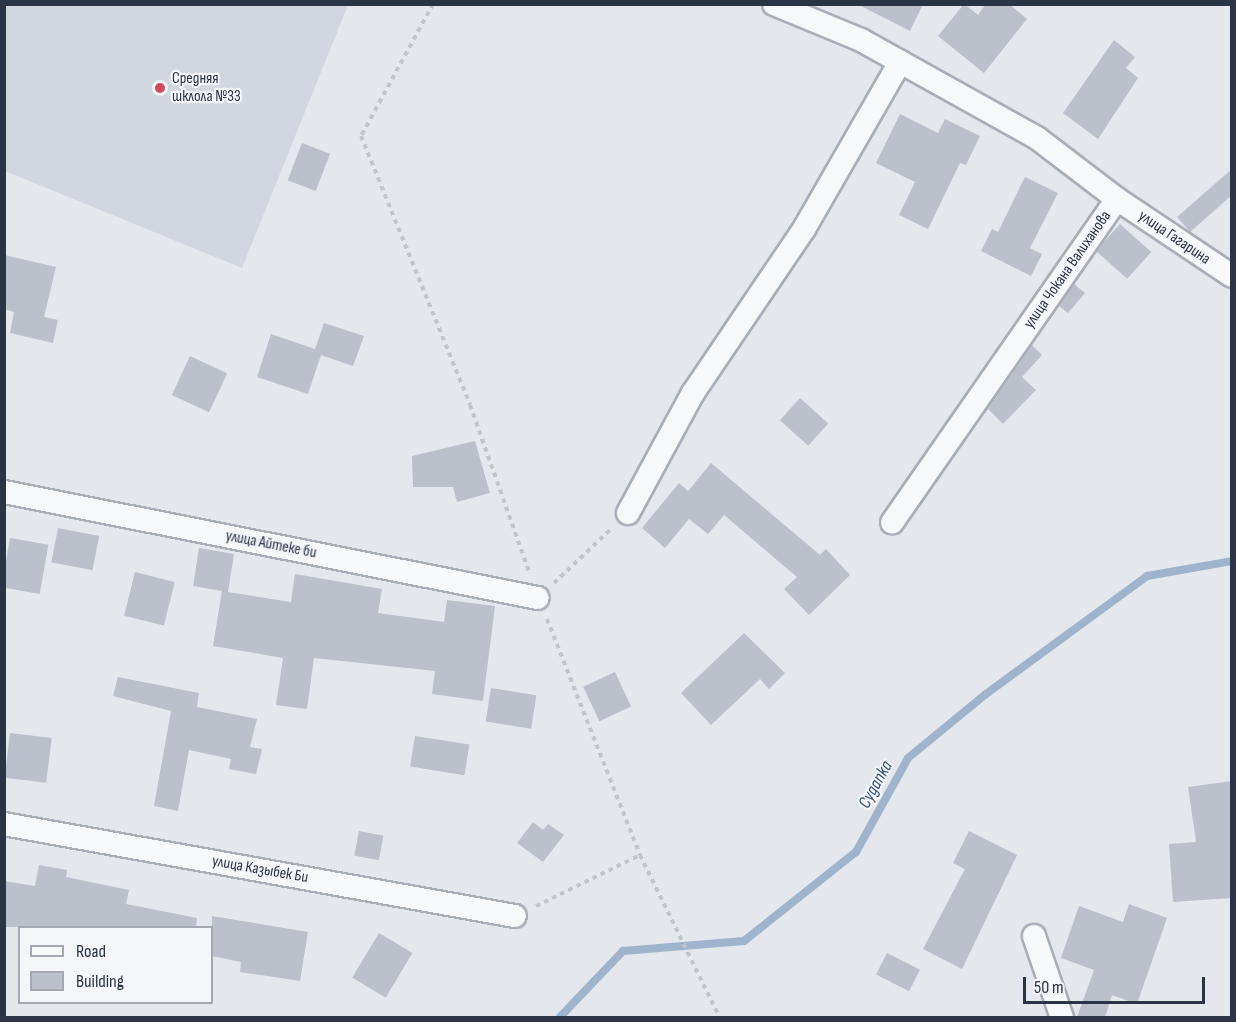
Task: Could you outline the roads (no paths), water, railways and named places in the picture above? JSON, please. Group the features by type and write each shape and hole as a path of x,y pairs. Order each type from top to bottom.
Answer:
{"street":[{"name":"улица Чокана Валиханова","path":"774,4 861,40 1037,138 1117,199 892,524"},
{"path":"628,513 693,393 804,229 900,62"},
{"name":"улица Гагарина","path":"1117,199 1232,276"},
{"name":"улица Айтеке би","path":"4,492 538,598"},
{"name":"улица Казыбек Би","path":"4,824 515,916"},
{"path":"1034,936 1062,1017"}],"waterway":[{"name":"Cyganka","path":"559,1018 623,951 744,941 856,852 908,758 986,694 1147,576 1232,561"}],"place":[{"name":"Средняя шклола №33","path":"160,88"}]}
